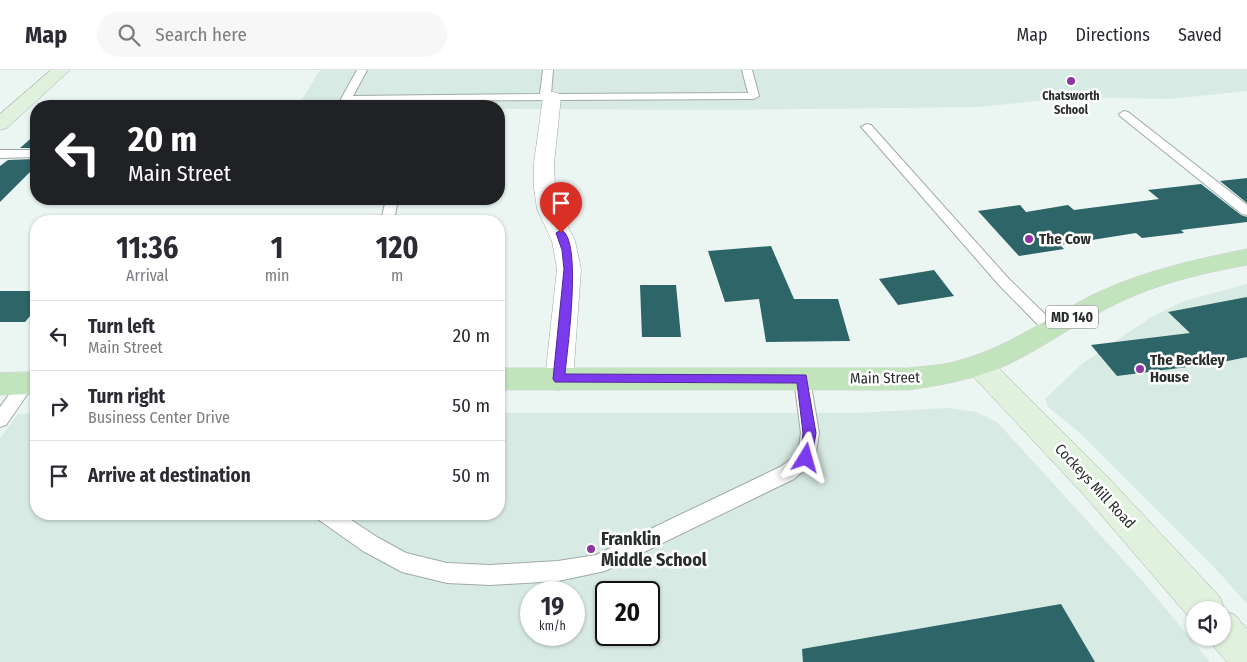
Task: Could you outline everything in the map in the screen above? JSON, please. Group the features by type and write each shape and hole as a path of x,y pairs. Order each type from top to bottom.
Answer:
{"main road":[{"name":"Main Street","path":"505,379 908,379 946,374 979,365 1109,297 1137,285 1193,267 1245,260"}],"street":[{"path":"0,124 62,70"},
{"path":"549,98 543,178 544,193 546,204 564,242 569,269 559,379"},
{"name":"Cockeys Mill Road","path":"979,365 1095,485 1199,601"},
{"path":"1231,638 1247,657"}],"lane":[{"path":"362,70 346,99 754,96 748,70"},
{"path":"548,70 549,98"},
{"path":"1124,114 1247,211"},
{"path":"867,127 1004,282 1051,329"},
{"path":"0,154 30,154"},
{"path":"335,520 370,544 402,562 447,573 490,575 558,570 598,564 787,473 806,458 810,433 802,378"},
{"path":"0,420 21,383"}],"shaded area":[{"path":"320,70 1247,70 1247,91 1170,99 1073,97 980,107 718,110 505,109 505,100 302,100"},
{"path":"1247,284 1247,604 1216,569 1078,431 1049,408 1045,399 1082,364 1150,318 1181,302"},
{"name":"Franklin Middle School","path":"947,408 976,412 997,422 1145,584 1186,633 1186,646 1197,646 1210,662 0,662 0,438 18,414 30,413 30,520 505,520 505,413 857,413"}],"building":[{"path":"30,139 30,148 20,148"},
{"path":"30,159 30,172 0,202 0,166 8,160"},
{"path":"1247,178 1247,203 1220,181"},
{"path":"1201,184 1241,215 1247,217 1247,222 1181,230 1184,233 1142,238 1136,233 1060,245 1064,249 1019,256 978,211 1020,205 1026,212 1068,205 1074,210 1159,199 1148,190"},
{"path":"771,246 794,299 838,299 850,341 766,342 759,299 725,302 708,251"},
{"path":"934,270 954,296 898,305 879,279"},
{"path":"640,285 676,285 681,337 642,337"},
{"path":"0,291 30,291 30,316 25,322 0,322"},
{"path":"1247,297 1247,357 1218,363 1117,376 1091,345 1190,333 1168,312"},
{"path":"1061,604 1095,662 803,662 802,649"}],"place":[{"name":"Chatsworth School","path":"1071,81"},
{"name":"The Cow","path":"1029,239"},
{"name":"The Beckley House","path":"1140,369"},
{"name":"Franklin Middle School","path":"591,549"}],"route":[{"path":"561,233 567,250 569,269 559,379 802,378 810,433 806,458"}]}
